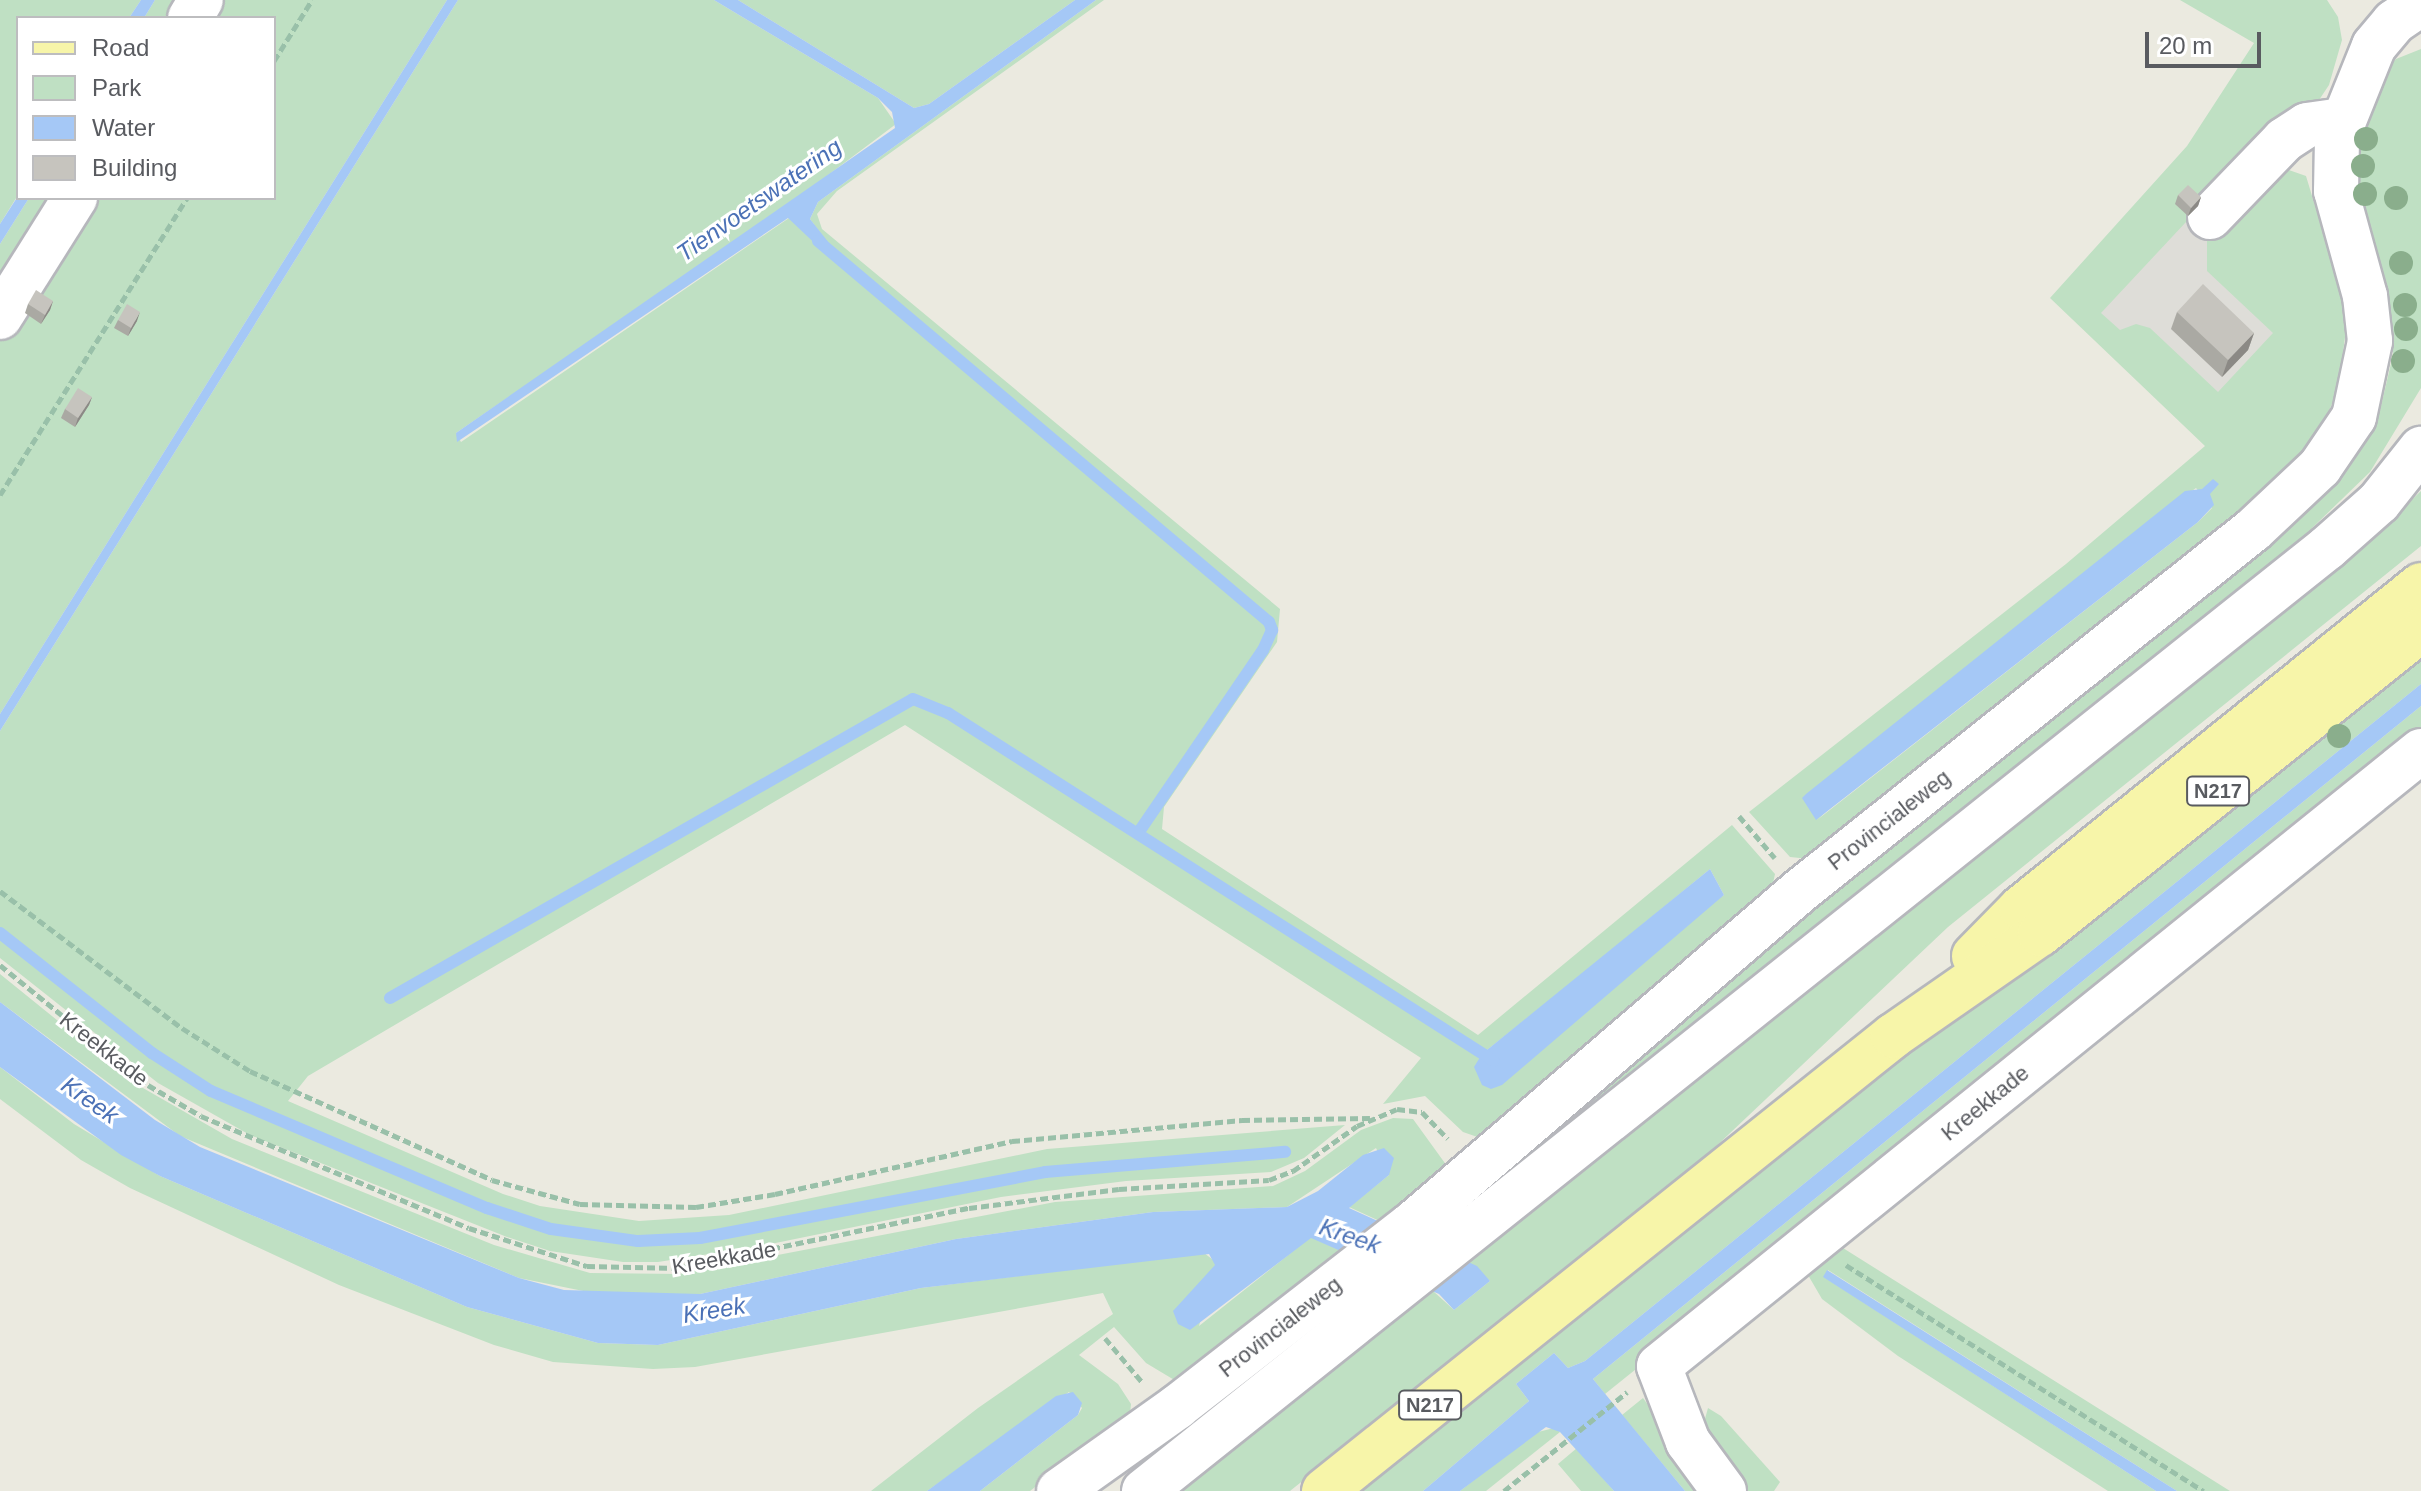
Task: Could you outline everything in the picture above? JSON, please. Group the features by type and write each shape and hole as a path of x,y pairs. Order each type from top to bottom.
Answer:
{"main road":[{"name":"N217","path":"1893,1036 2021,908 2421,585"},
{"name":"N217","path":"1324,1491 1893,1036 2040,934 2421,630"}],"street":[{"name":"Provincialeweg","path":"1144,1491 1370,1284 1411,1225 1801,890 2253,530 2338,445 2362,392 2370,341 2365,296 2336,191 2341,120 2379,38 2421,4"},
{"path":"2210,217 2284,140 2307,125 2341,120"},
{"path":"0,317 74,200"},
{"name":"Provincialeweg","path":"1059,1491 1168,1414 1370,1284 1453,1244 2327,548 2379,502 2421,449"},
{"name":"Kreekkade","path":"1643,1379 2421,751"},
{"path":"1643,1379 1724,1491"}],"path":[{"path":"276,58 312,0"},
{"path":"0,495 186,200"},
{"path":"1739,816 1801,890"},
{"path":"0,891 182,1028 250,1071 492,1180 580,1204 696,1207 1012,1141 1242,1120 1371,1118"},
{"name":"Kreekkade","path":"0,965 148,1085 219,1125 541,1255 618,1269 678,1268 969,1208 1119,1189 1269,1180 1293,1171 1371,1118 1397,1109 1422,1112 1476,1172"},
{"path":"1811,1243 2203,1491"},
{"path":"1105,1338 1168,1414"},
{"path":"1504,1491 1643,1379"}],"shaded area":[{"path":"2176,185 2324,324 2212,443 2064,304"}],"green space":[{"path":"0,0 141,0 130,16 16,16 16,198 0,224"},
{"path":"155,0 447,0 0,714 0,244 28,200 276,200 276,16 145,16"},
{"path":"458,0 714,0 878,98 896,124 783,209 456,433 461,442 789,218 827,254 832,249 810,219 818,202 1096,0 1104,0 837,191 817,214 822,229 1280,609 1277,642 1164,807 1162,829 1478,1035 1732,825 1775,874 1770,897 1489,1141 1463,1132 1425,1096 1383,1104 1421,1058 905,725 308,1076 288,1101 503,1194 540,1206 639,1221 729,1215 1047,1149 1345,1125 1304,1158 1271,1172 1126,1181 1001,1197 761,1246 658,1262 623,1262 550,1251 507,1237 250,1135 158,1083 0,958 0,731","holes":["1710,869 1724,895 1482,1054"]},
{"path":"738,0 1075,0 929,104 914,108"},
{"path":"2180,0 2327,0 2338,17 2342,40 2329,85 2319,100 2200,207 2101,313 2120,330 2136,324 2150,328 2218,392 2273,333 2207,271 2207,238 2275,165 2306,176 2348,315 2338,390 2325,420 2278,482 1810,859 1790,857 1749,812 2066,564 2205,446 2050,298 2187,146 2254,43","holes":["2196,488 2212,508 2198,522 1817,820 2135,532"]},
{"path":"2421,49 2421,388 2370,472 2282,557 1433,1236 1428,1230 1557,1128 1850,876 2353,458 2380,410 2393,355 2387,293 2354,191 2357,136 2384,71 2396,59"},
{"path":"2421,491 2421,546 1948,927 1691,1170 1290,1491 1178,1491 1433,1291 1454,1310 1490,1281 1467,1262 2379,531"},
{"path":"2421,653 2421,684 1585,1361 1568,1368 1554,1353 1516,1384 1529,1401 1423,1491 1357,1491 2051,935"},
{"path":"2421,706 2421,738 1605,1394 1593,1379"},
{"path":"0,974 136,1084 232,1139 494,1245 590,1273 679,1274 1055,1202 1273,1186 1305,1171 1361,1130 1393,1118 1413,1119 1447,1166 1384,1223 1349,1207 1389,1175 1376,1148 1287,1207 1153,1212 956,1239 700,1294 603,1295 519,1278 180,1136 0,1002"},
{"path":"0,1067 74,1124 160,1176 467,1307 598,1343 658,1345 921,1288 1204,1253 1216,1262 1199,1326 1311,1237 1347,1253 1181,1384 1146,1363 1114,1327 1079,1355 1118,1384 1131,1404 1130,1414 1030,1491 980,1491 1078,1415 1082,1408 1069,1392 927,1491 871,1491 978,1408 1113,1314 1103,1293 695,1367 653,1369 553,1362 494,1345 339,1285 130,1188 81,1160 0,1099"},
{"path":"1835,1243 2230,1491 2177,1491 1828,1270 1824,1277 2156,1491 2108,1491 1898,1356 1822,1299 1808,1275"},
{"path":"1643,1398 1711,1491 1685,1491 1622,1415"},
{"path":"1708,1408 1721,1416 1780,1482 1774,1491 1739,1491 1703,1426"},
{"path":"1554,1428 1560,1432 1486,1491 1460,1491 1534,1433"},
{"path":"1577,1448 1614,1491 1581,1491 1558,1464"}],"water":[{"path":"141,0 155,0 145,16 130,16"},
{"path":"447,0 458,0 0,731 0,714"},
{"path":"714,0 738,0 914,108 929,104 1075,0 1096,0 818,202 810,219 833,248 826,254 788,218 457,442 456,433 895,128 892,112 878,98"},
{"path":"16,199 28,200 0,244 0,224"},
{"path":"2213,479 2219,484 2210,494 2214,505 2198,522 1816,820 1802,798 1806,794 2185,491 2202,489"},
{"path":"2421,684 2421,706 1593,1379 1685,1491 1614,1491 1560,1432 1546,1427 1460,1491 1423,1491 1529,1401 1516,1384 1554,1353 1568,1368 1585,1361"},
{"path":"1710,869 1724,895 1502,1085 1491,1089 1482,1085 1474,1067 1482,1054"},
{"name":"Kreek","path":"0,1002 155,1120 200,1147 519,1278 564,1290 700,1294 956,1239 1153,1212 1287,1207 1318,1191 1363,1155 1384,1148 1394,1158 1389,1175 1349,1208 1477,1266 1490,1281 1454,1310 1439,1294 1311,1238 1190,1330 1178,1324 1173,1311 1215,1265 1209,1254 921,1288 658,1345 598,1343 467,1307 160,1176 121,1155 0,1067"},
{"path":"1827,1270 2177,1491 2156,1491 1823,1277"},
{"path":"1073,1392 1082,1403 1078,1415 980,1491 927,1491 1056,1396"}],"building":[{"path":"2188,185 2201,197 2191,208 2178,195"},
{"path":"2203,284 2254,333 2228,360 2177,312"},
{"path":"36,290 53,301 45,315 28,304"},
{"path":"127,304 140,312 131,328 118,320"},
{"path":"78,388 92,397 78,418 65,409"}],"waterway":[{"path":"818,241 1269,622 1272,630 1263,650 1138,833"},
{"path":"390,998 913,699 948,713 1494,1061"},
{"path":"0,933 152,1053 211,1091 487,1208 551,1229 638,1241 700,1238 1045,1172 1285,1152"}],"water label":[{"name":"Tienvoetswatering","path":"759,200"}]}
